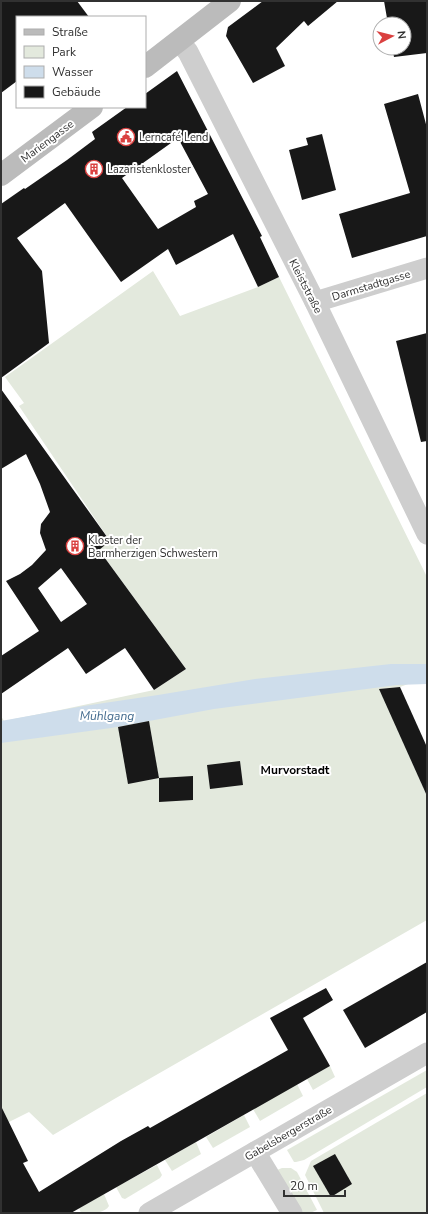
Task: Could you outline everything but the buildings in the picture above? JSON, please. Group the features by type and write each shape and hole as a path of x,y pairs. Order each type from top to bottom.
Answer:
{"street":[{"path":"146,66 230,1"},
{"name":"Kleiststraße","path":"179,41 188,52 314,302 427,534"},
{"name":"Mariengasse","path":"1,175 91,108"},
{"name":"Darmstadtgasse","path":"314,302 427,268"},
{"name":"Gabelsbergerstraße","path":"149,1213 427,1053"},
{"path":"255,1152 292,1213"}],"green space":[{"path":"153,271 180,316 258,287 279,277 427,577 427,677 400,687 380,689 427,796 427,920 53,1135 29,1112 9,1122 1,1124 1,716 4,721 154,690 186,669 99,550 110,541 19,406 24,403 5,377"},
{"path":"330,1066 335,1077 313,1090 307,1079"},
{"path":"427,1070 427,1087 304,1160 294,1162 287,1150"},
{"path":"297,1084 303,1096 260,1121 253,1109"},
{"path":"427,1093 427,1213 324,1213 305,1175 311,1161"},
{"path":"244,1115 250,1127 213,1148 206,1137"},
{"path":"196,1142 201,1154 172,1171 165,1160"},
{"path":"157,1165 162,1175 160,1178 125,1199 122,1198 116,1187"},
{"path":"282,1168 291,1168 297,1172 317,1210 310,1213 301,1213 277,1170"},
{"path":"104,1194 109,1206 107,1209 97,1212 81,1213 79,1208"}],"water":[{"name":"Mühlgang","path":"391,664 427,664 427,684 397,685 214,709 111,728 1,743 1,721 84,706 255,679"}],"place":[{"name":"Lerncafé Lend","path":"126,137"},
{"name":"Lazaristenkloster","path":"94,169"},
{"name":"Kloster der Barmherzigen Schwestern","path":"75,546"}],"district":[{"name":"Murvorstadt","path":"295,770"}]}
